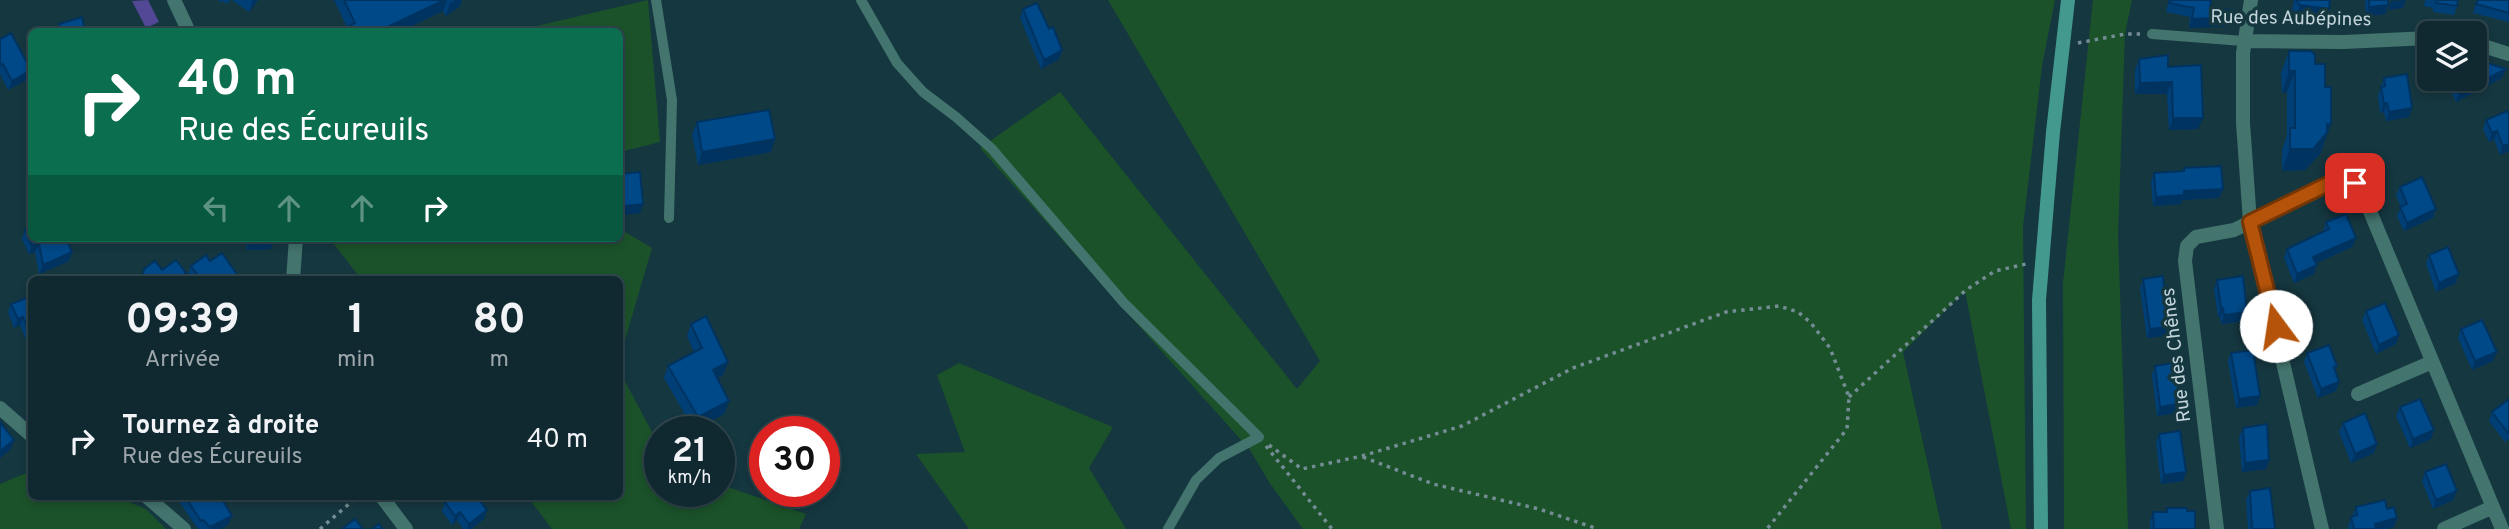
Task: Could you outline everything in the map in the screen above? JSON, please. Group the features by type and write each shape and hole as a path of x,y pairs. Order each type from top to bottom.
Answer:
{"main road":[{"path":"2041,529 2039,300 2053,132 2068,0"}],"street":[{"path":"174,0 187,28"},
{"path":"2251,0 2243,41 2243,123 2250,222 2322,529"},
{"name":"Rue des Aubépines","path":"2243,41 2344,42 2417,39"},
{"path":"2487,47 2509,54"},
{"name":"Rue des Chênes","path":"2217,529 2185,261 2187,246 2196,237 2234,230 2332,182 2343,179 2355,183 2362,192 2432,362"},
{"path":"293,276 296,242"},
{"path":"2358,394 2432,362 2502,529"},
{"path":"0,408 28,432"},
{"path":"150,500 184,529"},
{"path":"384,500 406,529"},
{"path":"2444,529 2493,508"}],"lane":[{"path":"656,0 672,100 669,218"},
{"path":"861,0 897,63 923,92 992,149 1124,303 1259,437 1219,458 1196,480 1168,529"},
{"name":"Rue des Aubépines","path":"2152,34 2243,41"}],"path":[{"path":"2063,47 2125,34 2152,34"},
{"path":"1849,397 1966,290 1995,271 2043,261"},
{"path":"1259,437 1303,469 1362,456 1462,426 1573,368 1727,312 1779,306 1798,312 1811,323 1830,348 1849,397 1847,429 1767,529"},
{"path":"1259,437 1332,529"},
{"path":"1362,456 1433,484 1539,509 1598,529"},
{"path":"320,529 354,500"}],"green space":[{"path":"648,0 660,142 623,151 623,28 528,28"},
{"path":"1108,0 2055,0 2042,66 2023,227 2026,529 2011,529 1965,291 1903,352 1942,529 1303,529 1250,450 980,148 1060,92 1297,389 1320,361"},
{"path":"2093,0 2132,0 2125,34 2118,235 2128,529 2064,529 2063,283"},
{"path":"623,231 652,248 623,347 623,276 359,276 332,242 623,242"},
{"path":"959,363 1113,427 1089,468 1126,529 969,529 916,454 965,452 937,375"},
{"path":"623,378 644,417 644,507 735,507 735,490 749,494 749,507 786,507 806,514 799,529 552,529 530,500 623,500"},
{"path":"28,472 28,500 124,500 146,509 166,529 0,529 0,484"}],"shaded area":[{"path":"148,0 159,22 146,28 132,1"}],"building":[{"path":"344,0 444,0 385,28 347,28 355,23"},
{"path":"2170,0 2211,0 2210,7 2235,11 2235,17 2192,19 2194,8 2169,3"},
{"path":"2296,0 2330,0 2329,9 2300,5"},
{"path":"2369,0 2388,0 2388,5 2369,7"},
{"path":"2437,0 2458,0 2457,6 2436,3"},
{"path":"2478,0 2509,0 2509,13 2476,4"},
{"path":"1037,3 1049,29 1053,27 1062,50 1044,60 1023,9"},
{"path":"82,17 84,28 60,28 59,24"},
{"path":"11,33 28,64 28,72 12,81 3,64 0,65 0,39"},
{"path":"2289,51 2311,51 2315,55 2315,64 2325,64 2325,87 2331,87 2331,124 2327,124 2327,133 2313,149 2290,149 2290,128 2295,128 2295,71 2289,71"},
{"path":"2168,55 2168,67 2201,65 2203,118 2173,118 2172,82 2140,83 2139,59"},
{"path":"2487,63 2506,69 2487,79"},
{"path":"2407,74 2412,108 2389,112 2387,103 2384,104 2381,87 2385,86 2384,78"},
{"path":"769,110 775,139 702,152 697,122"},
{"path":"2507,111 2509,144 2503,146 2497,131 2492,133 2486,120"},
{"path":"2221,166 2223,189 2184,191 2184,195 2156,197 2154,173"},
{"path":"640,172 643,204 624,206 623,174"},
{"path":"2422,177 2436,209 2407,223 2400,207 2407,204 2400,187"},
{"path":"2346,214 2356,238 2313,257 2317,265 2297,274 2287,249 2329,229 2326,222"},
{"path":"30,242 68,242 72,252 43,265 39,243 32,246"},
{"path":"2448,247 2459,274 2439,283 2429,255"},
{"path":"222,253 238,276 198,276 191,266 206,255 210,261"},
{"path":"176,260 186,273 182,276 143,276 144,269 155,261 162,270"},
{"path":"2163,276 2172,319 2167,319 2168,327 2150,329 2143,279"},
{"path":"2243,276 2247,312 2224,315 2217,280"},
{"path":"28,298 28,330 23,317 18,319 11,304"},
{"path":"2385,303 2399,335 2379,345 2366,311"},
{"path":"706,316 728,362 713,370 729,401 700,416 697,416 668,366 702,348 691,324"},
{"path":"2482,320 2497,352 2475,361 2461,329"},
{"path":"2329,345 2337,366 2334,367 2339,382 2321,389 2307,353"},
{"path":"2253,350 2260,396 2239,399 2231,353"},
{"path":"2173,363 2175,379 2178,378 2179,404 2160,407 2155,366"},
{"path":"2420,399 2434,430 2413,439 2400,407"},
{"path":"2509,399 2509,433 2508,433 2492,412"},
{"path":"2365,413 2377,444 2355,454 2343,423"},
{"path":"0,422 14,440 0,451"},
{"path":"2267,424 2269,460 2245,463 2243,428"},
{"path":"2180,431 2186,472 2164,475 2159,434"},
{"path":"2446,464 2457,491 2436,500 2425,472"},
{"path":"2270,488 2275,529 2252,529 2250,491"},
{"path":"187,500 223,500 232,516 210,527 201,521"},
{"path":"479,500 487,510 469,524 460,512 455,516 445,502"},
{"path":"2385,500 2387,509 2394,507 2397,518 2375,524 2376,529 2354,529 2351,517 2357,515 2356,507"},
{"path":"2167,508 2187,508 2187,511 2195,511 2195,529 2154,529 2153,512 2167,512"},
{"path":"355,519 363,529 342,529"}],"route":[{"path":"2276,326 2250,222 2332,182 2343,179 2355,183"}]}
